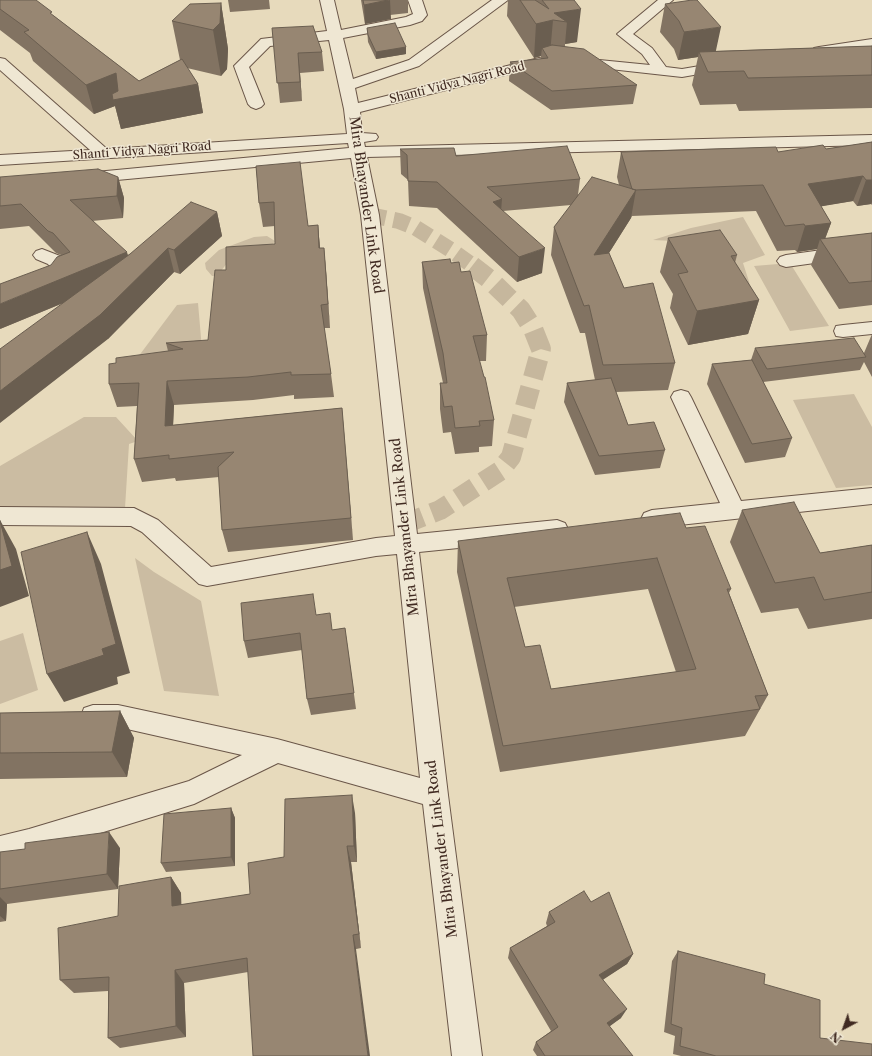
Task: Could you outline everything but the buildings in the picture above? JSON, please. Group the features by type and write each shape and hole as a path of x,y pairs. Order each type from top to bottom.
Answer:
{"street":[{"name":"Mira Bhayander Link Road","path":"327,0 352,109 370,216 435,795 467,1056"},
{"path":"256,104 241,66 266,42 334,35 410,21 417,18 420,14 415,0"},
{"path":"346,86 414,63 501,0"},
{"path":"661,70 647,51 624,34 666,0"},
{"path":"804,53 872,43"},
{"name":"Shanti Vidya Nagri Road","path":"352,109 550,59"},
{"path":"566,61 682,72 735,64"},
{"path":"0,62 103,153"},
{"path":"586,132 592,147"},
{"path":"357,145 438,135"},
{"path":"357,145 470,138 592,147 872,140"},
{"name":"Shanti Vidya Nagri Road","path":"0,160 103,153 357,145"},
{"name":"Shanti Vidya Nagri Road","path":"71,179 357,145"},
{"path":"786,261 872,250"},
{"path":"0,302 52,281 61,270 54,260 42,255"},
{"path":"843,332 872,328"},
{"path":"681,397 734,510"},
{"path":"632,521 872,496"},
{"path":"0,516 134,517 150,526 207,577 376,547 577,527"},
{"path":"70,716 118,716 277,750 435,795"},
{"path":"0,849 29,842 194,792 277,750"}],"shaded area":[{"path":"743,217 765,255 743,263 753,294 694,242 653,240 691,228"},
{"path":"267,236 275,241 261,261 228,262 217,276 212,276 206,269 205,263 219,250 254,237"},
{"path":"790,263 829,326 790,331 754,266"},
{"path":"198,303 203,361 132,365 177,305"},
{"path":"854,394 872,427 872,485 836,488 793,400"},
{"path":"84,417 116,417 138,441 129,444 125,508 0,511 0,466"},
{"path":"135,558 154,572 201,601 219,696 164,691"},
{"path":"23,633 38,690 0,704 0,641"}],"tunnel":[{"path":"370,215 399,221 416,228 469,263"},
{"path":"404,524 440,510 500,471 511,457 541,349 533,329 521,310 489,279 467,262"}]}
